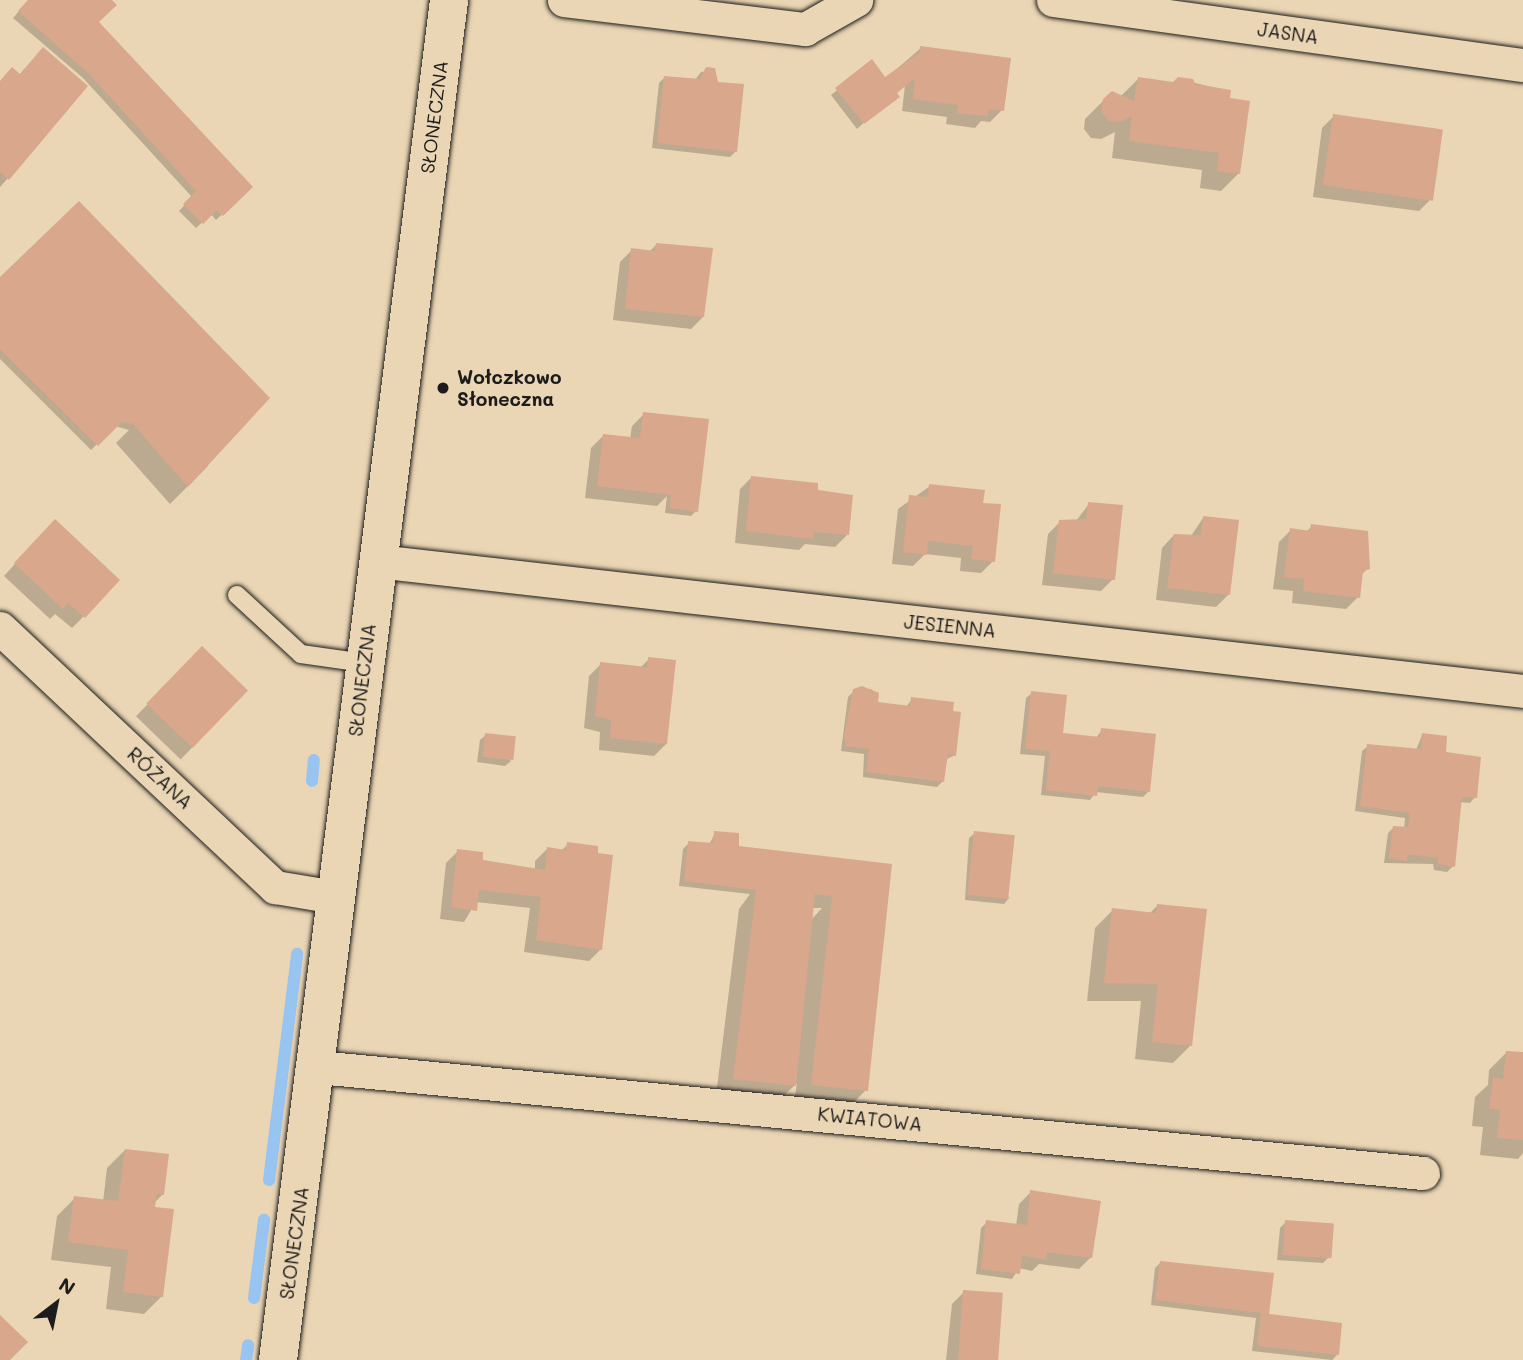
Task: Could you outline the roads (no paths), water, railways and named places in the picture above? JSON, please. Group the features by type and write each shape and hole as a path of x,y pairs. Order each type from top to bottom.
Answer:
{"street":[{"name":"SŁONECZNA","path":"278,1360 318,1067 335,897 449,0"},
{"path":"564,0 805,29 856,0"},
{"name":"JASNA","path":"1053,0 1523,65"},
{"name":"JESIENNA","path":"377,561 1523,691"},
{"name":"RÓŻANA","path":"0,628 275,887 335,897"},
{"name":"KWIATOWA","path":"318,1067 1423,1173"}],"lane":[{"path":"237,595 301,654 364,663"}],"waterway":[{"path":"312,781 314,760"},
{"path":"269,1180 297,954"},
{"path":"254,1298 264,1220"},
{"path":"246,1360 248,1345"}],"place":[{"name":"Wołczkowo Słoneczna","path":"443,388"}]}
